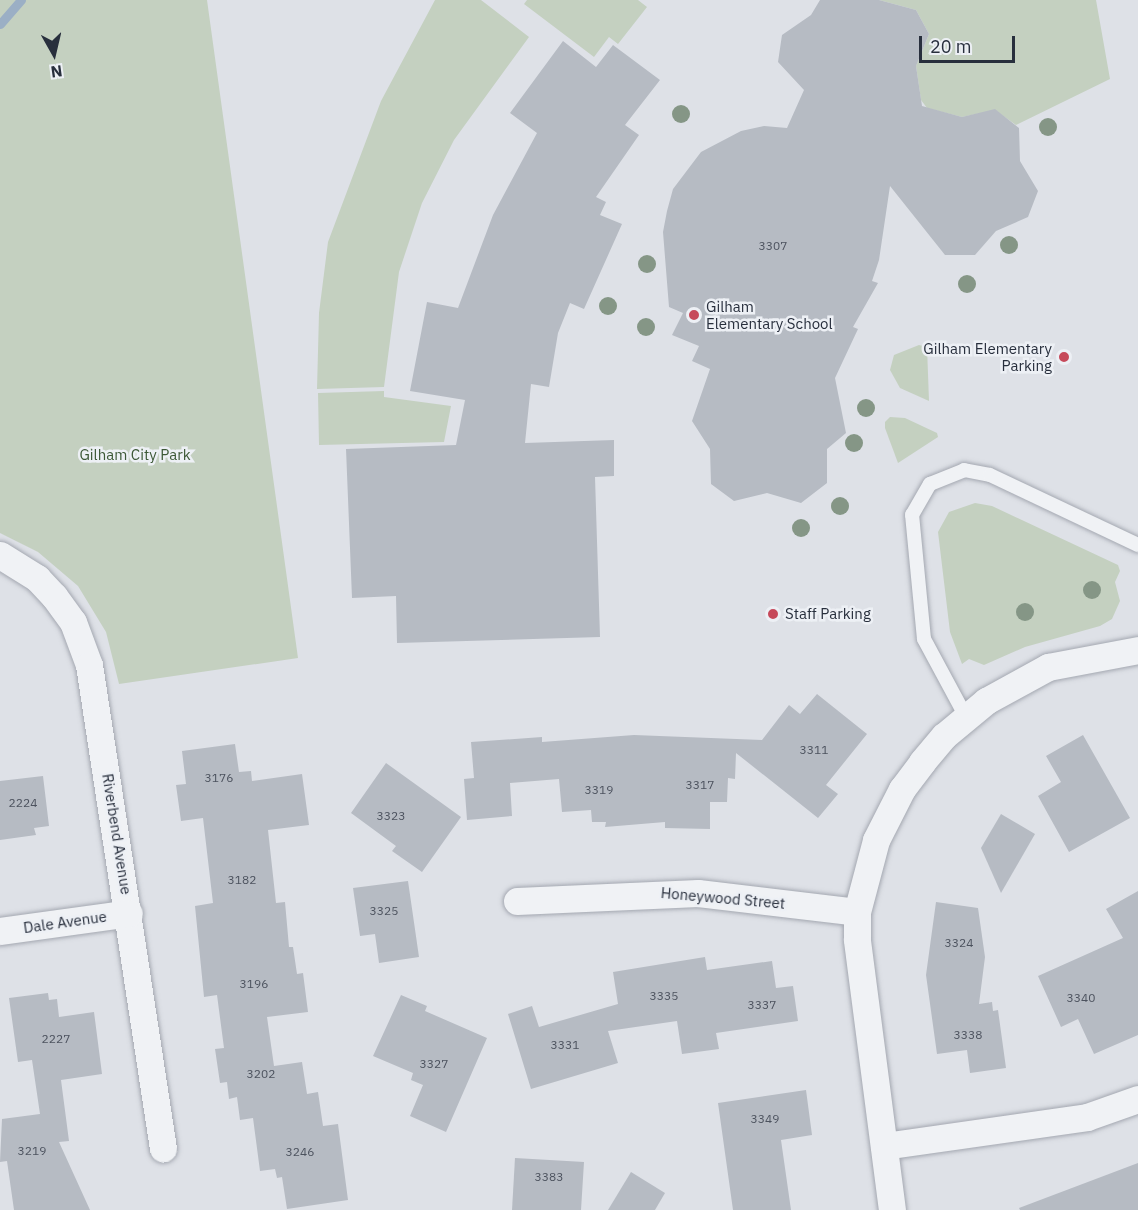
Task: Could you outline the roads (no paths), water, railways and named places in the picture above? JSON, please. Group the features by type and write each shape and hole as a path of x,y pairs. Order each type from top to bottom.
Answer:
{"street":[{"name":"Riverbend Avenue","path":"0,555 48,590 73,622 82,641 93,684 163,1148"},
{"path":"892,1210 857,939 857,912 876,840 902,789 944,736 966,717 1012,684 1048,667 1138,650"},
{"name":"Honeywood Street","path":"517,900 698,893 857,912"},
{"name":"Dale Avenue","path":"0,931 129,913"},
{"path":"884,1146 1087,1117 1138,1099"}],"lane":[{"path":"966,717 924,639 912,515 930,484 964,470 990,475 1138,545"}],"waterway":[{"path":"0,24 21,0"}],"place":[{"name":"Gilham Elementary School","path":"694,315"},
{"name":"Gilham Elementary Parking","path":"1064,357"},
{"name":"Staff Parking","path":"773,614"}],"park label":[{"name":"Gilham City Park","path":"135,455"}]}
